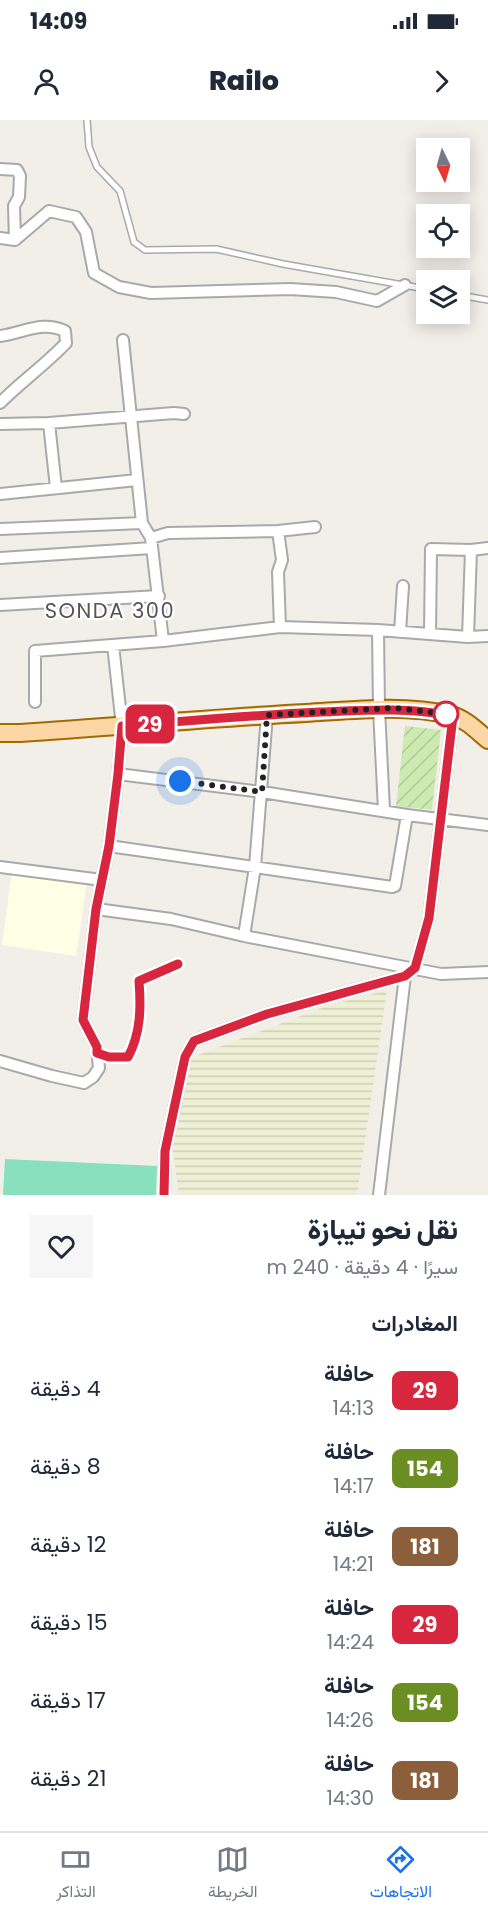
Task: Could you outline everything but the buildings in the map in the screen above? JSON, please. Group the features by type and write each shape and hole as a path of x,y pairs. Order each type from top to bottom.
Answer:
{"main road":[{"path":"0,733 20,734 379,709 426,711 453,716 465,721 488,740"}],"street":[{"path":"0,169 17,170 20,176 19,197 14,206 15,240"},
{"path":"0,238 15,240 49,211 76,217 86,232 94,273 119,287 151,292 290,289 336,291 376,302 405,285"},
{"path":"0,336 53,325 65,331 66,343 49,361 20,383 0,403"},
{"path":"123,340 142,523 152,543 163,641"},
{"path":"0,424 184,414"},
{"path":"49,423 56,488"},
{"path":"0,494 137,480"},
{"path":"0,529 142,523"},
{"path":"0,558 152,543 168,533 278,531 315,527"},
{"path":"278,531 282,560 278,572 280,627"},
{"path":"430,634 431,549 488,548"},
{"path":"468,637 471,550"},
{"path":"400,632 403,586"},
{"path":"0,605 159,596"},
{"path":"35,702 35,651 163,641 280,627 378,630 468,637 488,636"},
{"path":"378,630 384,810"},
{"path":"0,1061 52,1077 84,1083 93,1077 99,1068 97,1047 83,1020 96,909 109,846 122,726 113,645"},
{"path":"244,936 255,867 267,715"},
{"path":"164,1195 165,1151 185,1057 194,1041 267,1014 405,976 415,968 429,918 453,716"},
{"path":"118,774 262,792 407,815 488,825"},
{"path":"109,846 392,887 395,886 407,815"},
{"path":"0,867 102,880"},
{"path":"96,909 171,919 244,936 441,974 488,972"},
{"path":"379,1195 405,976"}],"lane":[{"path":"87,120 89,147 97,167 120,191 134,242 145,250 216,249 283,264 416,287"},
{"path":"470,297 488,300"},
{"path":"97,1053 109,1057 128,1057 134,1046 140,1018 139,981 178,964"}],"shaded area":[{"path":"12,871 87,881 76,956 2,945"},
{"path":"387,990 357,1195 179,1195 171,1137 190,1058 327,1006"}],"green space":[{"path":"405,726 441,730 432,810 396,806"},
{"path":"5,1159 157,1166 156,1195 3,1195"}],"bus line":[{"name":"29","path":"164,1195 165,1151 185,1057 194,1041 267,1014 405,976 415,968 429,918 453,716 393,708 122,726 109,846 96,909 83,1020 97,1047 97,1053 109,1057 128,1057 134,1046 140,1018 139,981 178,964"}],"district":[{"name":"SONDA 300","path":"110,611"}],"route":[{"path":"180,781 262,792 267,715 393,708 446,714"}]}
